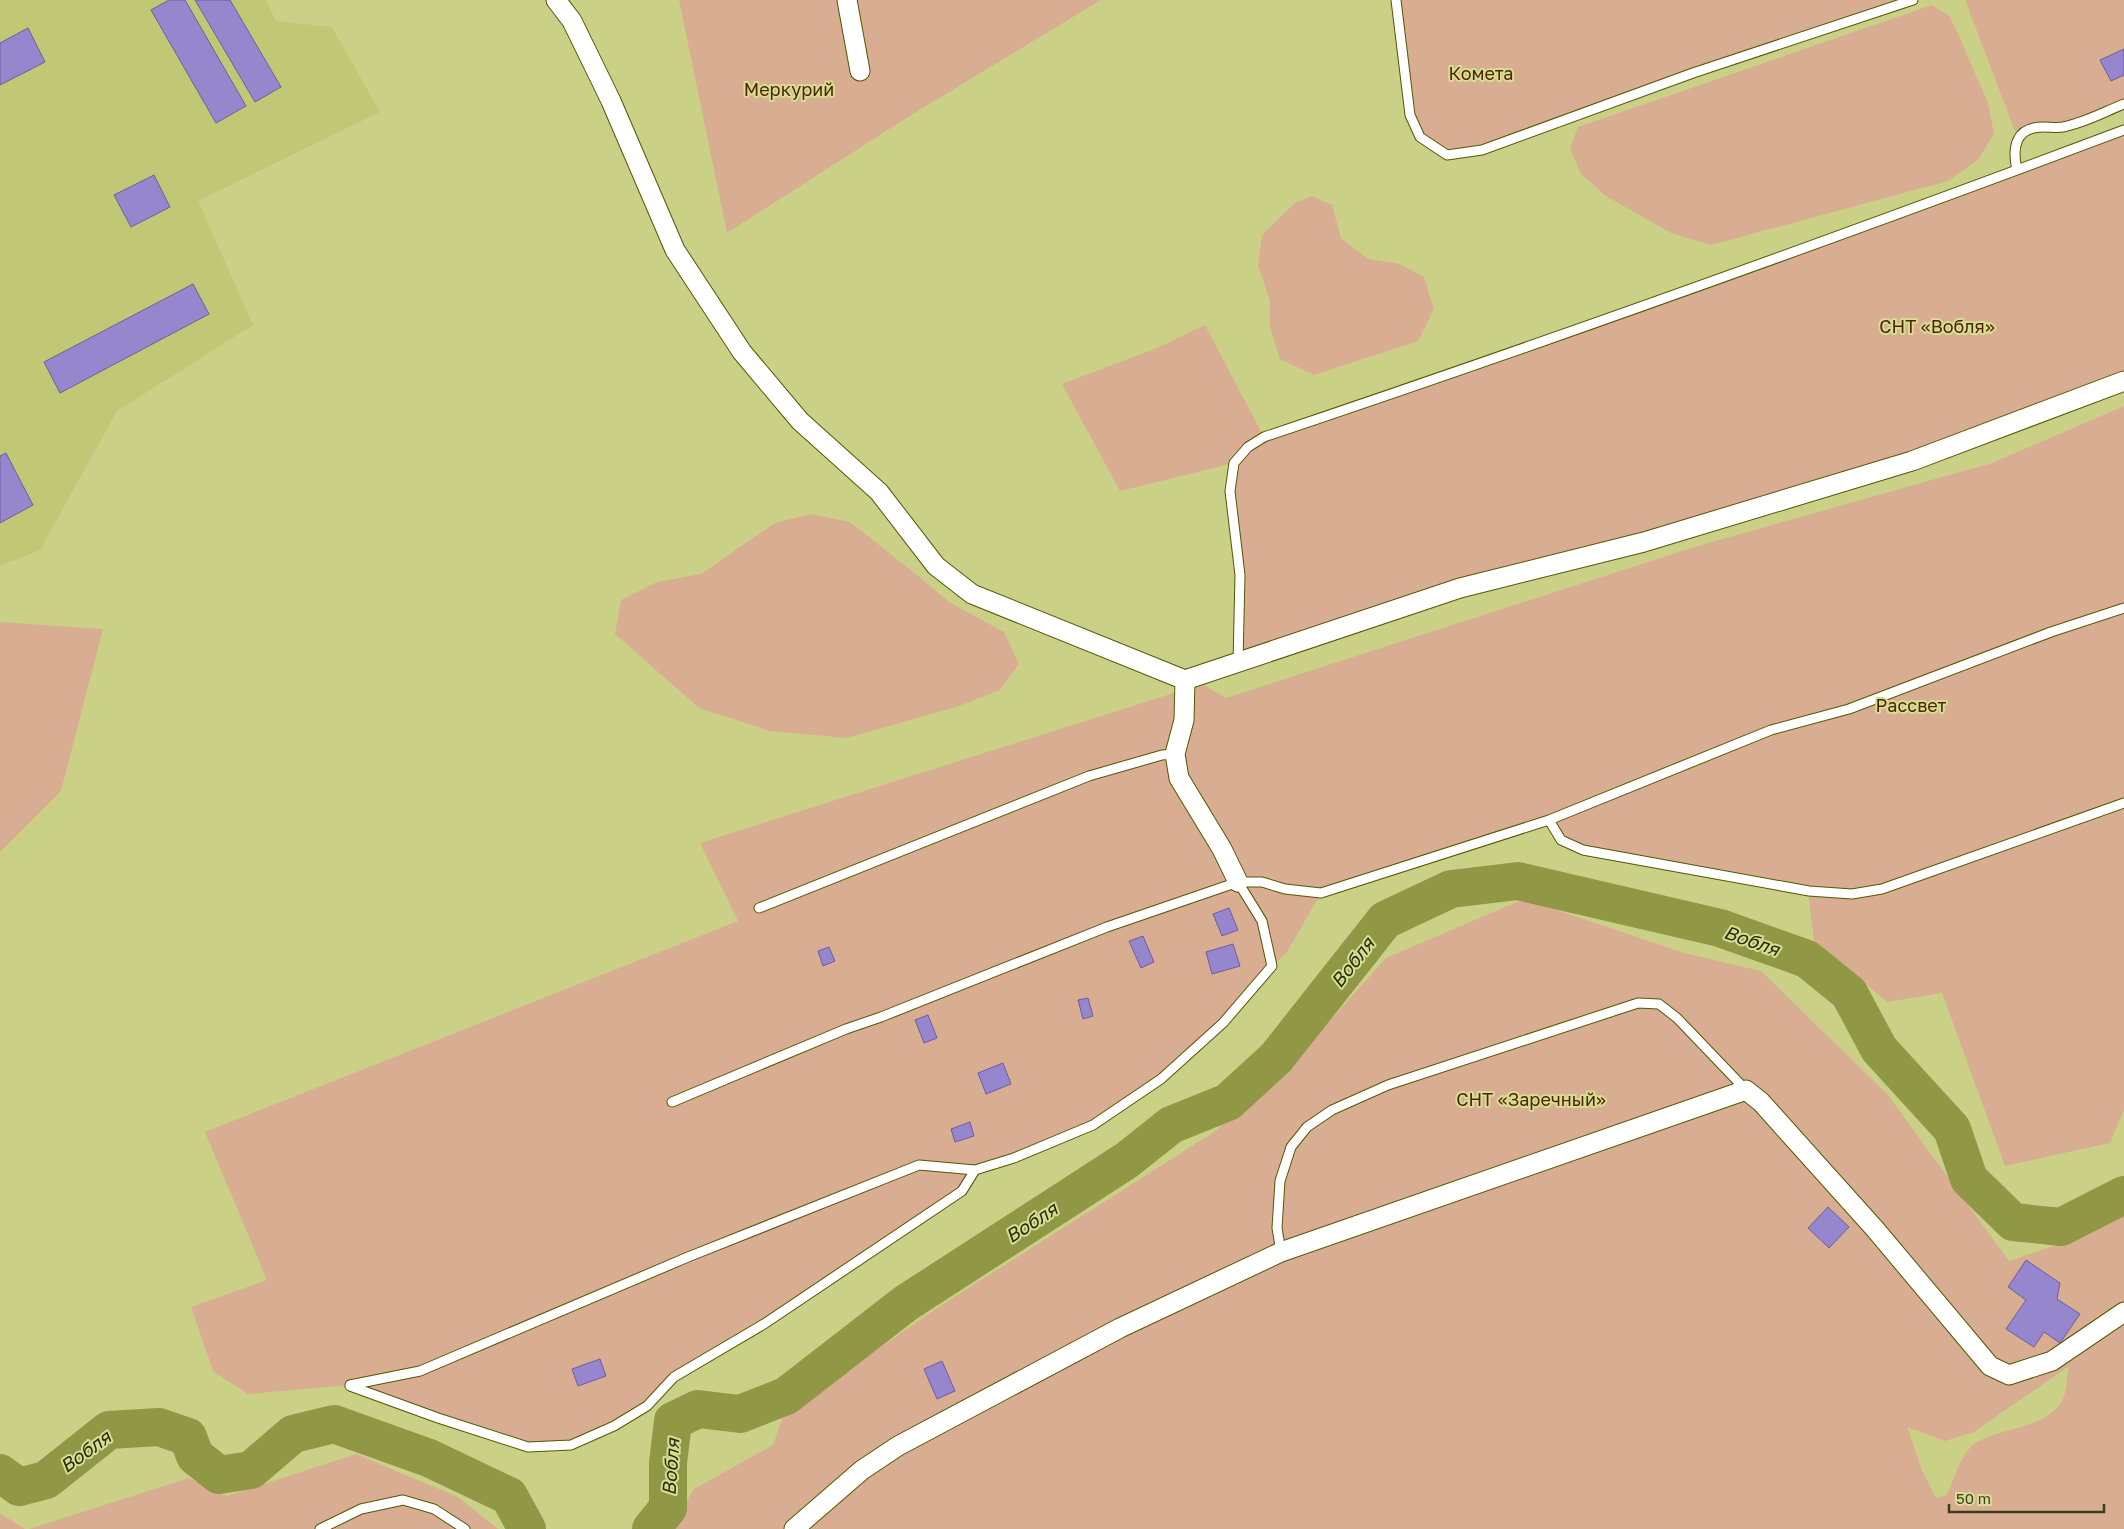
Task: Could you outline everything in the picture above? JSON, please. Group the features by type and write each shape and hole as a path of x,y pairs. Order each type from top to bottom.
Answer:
{"street":[{"path":"556,0 572,21 610,100 675,250 742,352 800,421 879,492 936,566 972,594 1186,680 1460,588 1644,542 1912,461 2124,381"},
{"path":"847,0 860,71"},
{"path":"1186,680 1184,720 1175,754 1179,778 1222,849 1238,882"},
{"path":"794,1529 862,1470 898,1446 1120,1328 1281,1252 1746,1090 1762,1102 1875,1229 1990,1366 2009,1375 2052,1361 2124,1312"}],"lane":[{"path":"1396,0 1410,115 1420,137 1447,155 1482,150 1693,73 1913,0"},
{"path":"2017,170 2013,152 2018,138 2031,128 2061,128 2124,104"},
{"path":"1238,663 1240,575 1230,491 1234,463 1248,447 1264,437 1460,372 1751,268 2124,130"},
{"path":"672,1102 846,1029 1107,927 1238,882 1262,882 1285,889 1321,893 1549,820 1771,730 1849,708 2051,632 2124,608"},
{"path":"759,908 1089,776 1162,755 1175,754"},
{"path":"1549,820 1561,840 1584,850 1808,891 1852,894 1882,889 2124,803"},
{"path":"976,1170 962,1192 764,1324 674,1377 647,1406 614,1426 571,1445 528,1447 438,1418 350,1386 420,1371 688,1257 919,1165 976,1170 1014,1158 1093,1125 1161,1079 1223,1023 1272,966 1262,921 1238,882"},
{"path":"1281,1252 1276,1228 1280,1181 1291,1147 1307,1128 1332,1110 1388,1085 1638,1003 1659,1004 1677,1018 1746,1090"},
{"path":"320,1529 362,1509 403,1500 434,1509 465,1529"}],"shaded area":[{"path":"0,0 266,0 276,21 332,27 380,112 198,201 253,325 117,411 40,550 0,566"}],"green space":[{"name":"Меркурий","path":"679,0 1101,0 908,117 727,233"},
{"name":"Комета","path":"1396,0 1913,0 1482,150 1447,155 1420,137 1410,115"},
{"path":"1965,0 2124,0 2124,104 2061,128 2042,127 2018,139"},
{"path":"1932,5 1949,16 1960,38 1988,103 1994,134 1978,160 1948,181 1711,245 1671,233 1606,196 1581,174 1570,149 1578,127"},
{"name":"СНТ «Вобля»","path":"2124,130 2124,381 1912,461 1238,663 1240,575 1230,491 1234,463 1120,491 1062,384 1157,348 1205,325 1264,437"},
{"path":"1312,196 1332,205 1341,238 1368,259 1400,264 1424,277 1434,309 1418,341 1314,375 1280,359 1270,327 1270,301 1258,265 1262,235 1295,203"},
{"name":"Рассвет","path":"2124,406 2124,1110 2110,1143 2005,1166 1942,993 1887,1002 1814,940 1808,891 1583,850 1561,840 1549,820 1321,893 1287,952 1272,966 1223,1023 1161,1079 1093,1125 976,1170 962,1191 674,1377 647,1406 571,1445 528,1447 350,1385 248,1394 213,1371 191,1307 267,1280 205,1132 738,921 700,843 1202,684 1226,698 1701,545 1992,463"},
{"path":"811,514 850,522 949,602 1004,632 1019,664 1000,690 959,706 847,738 770,731 699,708 615,634 621,600 657,582 701,574 775,523"},
{"path":"0,622 103,629 61,791 0,852"},
{"name":"СНТ «Заречный»","path":"1524,899 1684,953 1761,971 1888,1095 2009,1261 2080,1237 2124,1209 2124,1529 669,1529 694,1489 773,1445 784,1414 940,1306 1214,1132 1282,1074 1386,958","holes":["2069,1366 2064,1396 2057,1407 2037,1421 1985,1438 1974,1444 1965,1454 1947,1495 1936,1498 1922,1470 1907,1427 1945,1441 1974,1432"]},
{"path":"356,1454 458,1497 498,1529 29,1529 189,1478 227,1496"},
{"path":"0,1513 25,1529 0,1529"}],"building":[{"path":"169,0 185,0 246,106 216,123 151,10"},
{"path":"195,0 230,0 281,87 255,102"},
{"path":"28,28 45,62 0,85 0,43"},
{"path":"2124,49 2124,75 2111,81 2100,60"},
{"path":"154,175 170,207 131,227 114,195"},
{"path":"193,284 209,314 60,393 44,362"},
{"path":"6,453 33,505 0,523 0,456"},
{"path":"1229,908 1238,930 1222,936 1213,914"},
{"path":"1143,936 1154,962 1141,968 1129,941"},
{"path":"1233,944 1240,966 1212,974 1206,952"},
{"path":"829,947 835,961 823,966 818,951"},
{"path":"1088,998 1093,1016 1083,1019 1078,1000"},
{"path":"928,1015 937,1038 924,1043 915,1020"},
{"path":"1003,1063 1011,1084 986,1094 978,1073"},
{"path":"970,1122 974,1136 955,1142 951,1129"},
{"path":"1828,1207 1849,1227 1829,1248 1808,1228"},
{"path":"2026,1260 2060,1283 2057,1299 2080,1314 2060,1343 2044,1332 2034,1347 2006,1329 2026,1300 2008,1287"},
{"path":"600,1359 606,1376 578,1386 572,1369"},
{"path":"942,1361 955,1391 937,1399 924,1369"}],"waterway":[{"name":"Вобля","path":"651,1529 668,1508 668,1463 673,1421 698,1409 740,1414 786,1396 906,1303 1127,1160 1171,1125 1228,1102 1276,1058 1385,920 1451,889 1518,881 1720,928 1807,959 1849,993 1879,1049 1952,1129 1969,1179 2013,1222 2061,1227 2124,1195"},
{"name":"Вобля","path":"0,1473 19,1487 46,1480 109,1430 159,1427 188,1437 195,1456 219,1475 251,1470 293,1434 334,1424 429,1458 509,1496 527,1529"}]}
